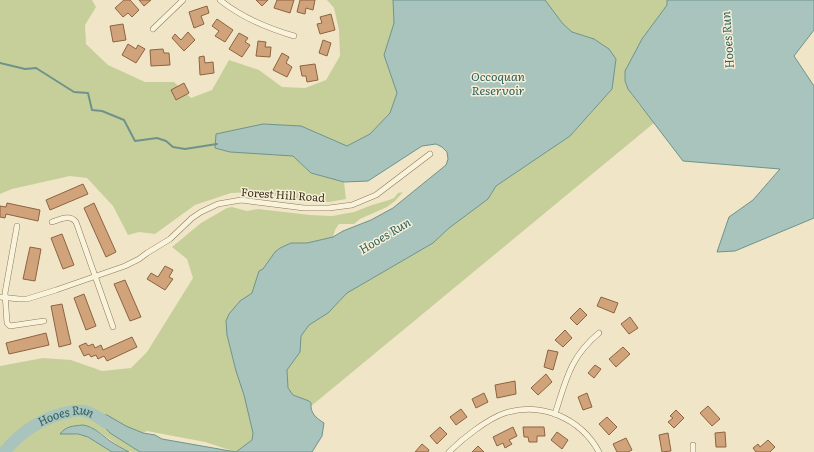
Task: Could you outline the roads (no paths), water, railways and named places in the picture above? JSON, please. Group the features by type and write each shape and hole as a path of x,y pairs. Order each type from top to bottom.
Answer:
{"street":[{"path":"152,29 183,0"},
{"path":"220,0 257,23 294,36"},
{"name":"Forest Hill Road","path":"3,298 27,298 56,290 95,277 138,259 170,239 192,218 218,204 242,200 304,208 335,208 352,205 376,195 430,154"},
{"path":"52,222 68,217 74,219 113,327"},
{"path":"17,226 3,298 7,323 10,326 44,321"},
{"path":"556,414 570,370 585,346 599,334"},
{"path":"449,452 485,423 505,413 526,410 556,414 574,423 589,436 600,452"},
{"path":"693,445 694,452"}],"water":[{"name":"Occoquan Reservoir","path":"393,0 545,0 563,24 572,32 594,39 609,49 616,59 612,89 570,136 496,186 488,199 449,228 433,243 347,293 328,313 309,325 301,336 300,352 287,370 288,388 293,395 309,401 311,403 311,410 314,415 324,423 322,436 312,452 236,452 252,440 253,433 227,335 226,321 229,314 240,301 252,293 259,271 263,269 275,252 280,248 291,243 307,243 333,237 343,231 371,220 393,208 446,165 448,159 447,152 436,144 422,146 368,181 344,182 311,173 293,156 230,152 215,148 216,134 263,124 301,126 347,146 370,134 390,113 397,93 384,55 394,23"},
{"path":"667,0 814,0 814,30 794,56 814,86 814,218 735,251 717,252 729,217 753,200 780,169 683,161 628,89 625,81 625,71 642,39 667,5"},
{"path":"94,415 107,415 126,426 143,433 155,435 162,439 236,452 140,452 110,433"},
{"path":"83,425 94,429 110,441 129,452 112,452 88,437 78,434 60,434 67,428"}],"waterway":[{"path":"0,63 25,69 36,68 74,92 88,93 92,110 102,111 124,120 135,141 157,138 166,141 173,147 185,149 217,144"},
{"name":"Hooes Run","path":"4,452 33,426 59,414 85,411 107,423"}]}
